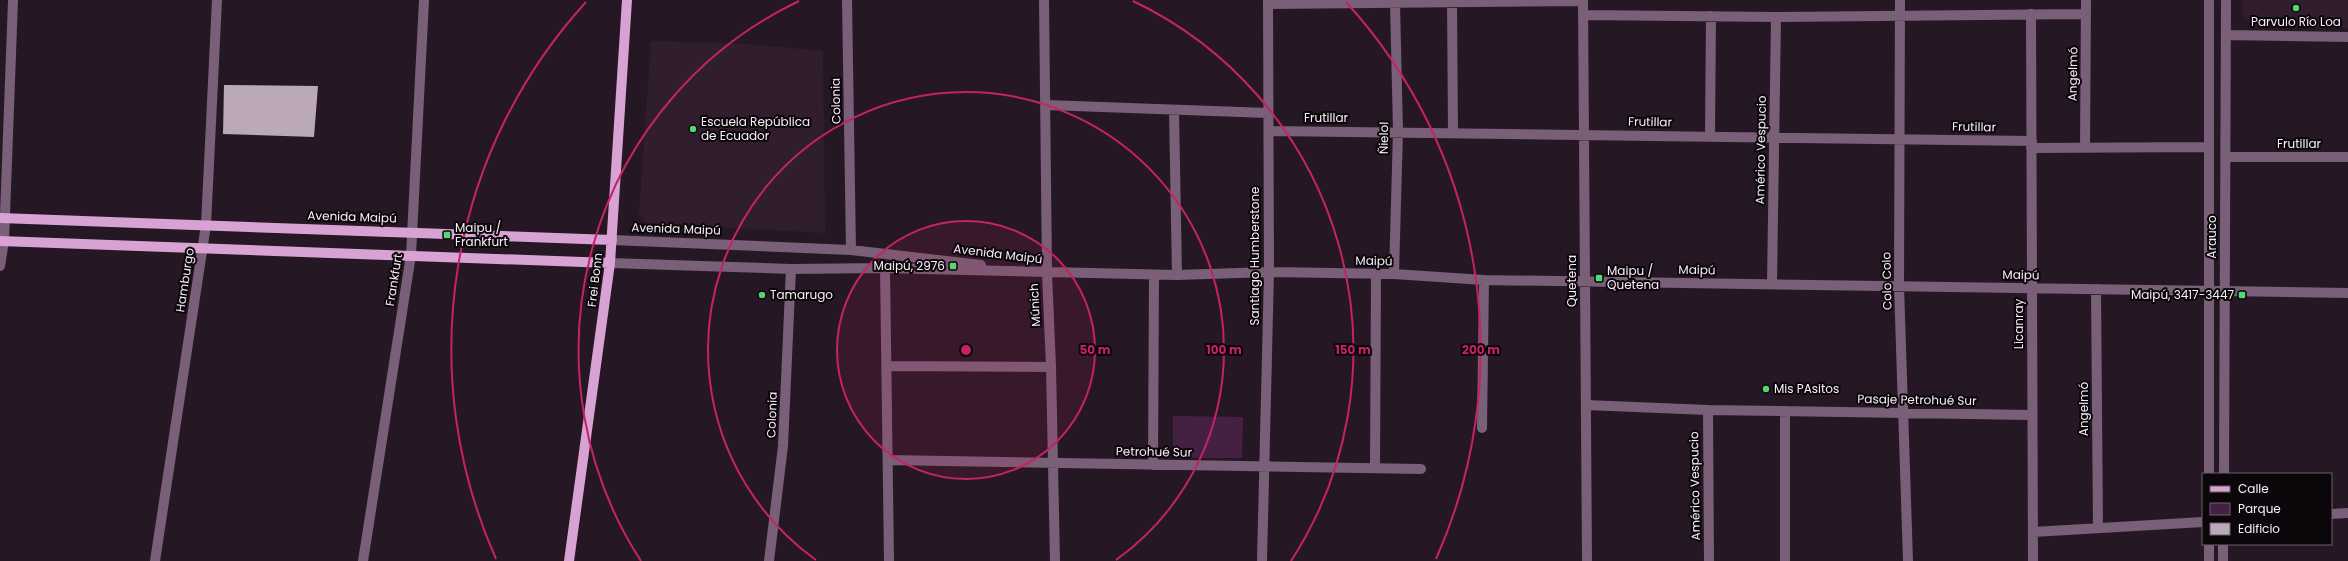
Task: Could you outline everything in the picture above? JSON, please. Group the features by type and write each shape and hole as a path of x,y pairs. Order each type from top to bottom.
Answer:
{"main road":[{"name":"Frei Bonn","path":"569,561 610,263 627,0"},
{"name":"Avenida Maipú","path":"2,218 612,240"},
{"name":"Avenida Maipú","path":"2,241 610,263"}],"street":[{"path":"0,266 13,0"},
{"name":"Hamburgo","path":"155,561 204,248 216,0"},
{"name":"Frankfurt","path":"363,561 411,255 424,0"},
{"name":"Colonia","path":"847,0 851,250"},
{"name":"Múnich","path":"1044,0 1047,273 1051,367 1055,561"},
{"name":"Colo Colo","path":"1900,0 1898,139 1899,286 1908,561"},
{"name":"Angelmó","path":"2085,148 2086,0"},
{"name":"Arauco","path":"2209,0 2209,473"},
{"name":"Arauco","path":"2224,473 2226,0"},
{"path":"1268,2 1395,3 1583,1"},
{"name":"Quetena","path":"1583,1 1587,561"},
{"name":"Santiago Humberstone","path":"1262,561 1269,272 1268,2"},
{"path":"1452,2 1453,132"},
{"name":"Ñielol","path":"1394,274 1398,131 1395,3"},
{"name":"Licanray","path":"2031,14 2033,561"},
{"path":"1584,15 1776,17 2086,14"},
{"path":"1710,136 1711,16"},
{"name":"Américo Vespucio","path":"1772,284 1776,17"},
{"path":"2227,35 2348,37"},
{"path":"1046,105 1268,114"},
{"path":"1174,110 1177,275"},
{"name":"Frutillar","path":"1269,131 1398,131 1898,139 2085,148 2209,147"},
{"name":"Frutillar","path":"2225,157 2348,157"},
{"name":"Avenida Maipú","path":"612,240 851,250 1047,273"},
{"name":"Avenida Maipú","path":"610,263 791,269 885,268 1047,273"},
{"path":"885,268 889,561"},
{"name":"Colonia","path":"769,561 783,446 791,269"},
{"name":"Maipú","path":"1047,273 1177,275 1269,272 1394,274 1484,280 2348,293"},
{"path":"1375,468 1376,274"},
{"path":"1153,465 1154,275"},
{"path":"1482,428 1484,280"},
{"name":"Angelmó","path":"2096,289 2098,528"},
{"path":"886,366 1051,367"},
{"name":"Pasaje Petrohué Sur","path":"1586,405 1708,410 2032,415"},
{"name":"Américo Vespucio","path":"1708,410 1709,561"},
{"path":"1784,411 1785,561"},
{"name":"Petrohué Sur","path":"888,460 1052,464 1420,469"},
{"path":"2332,514 2348,513"},
{"path":"2033,532 2202,522"},
{"path":"2209,545 2209,561"},
{"path":"2223,545 2223,561"}],"shaded area":[{"name":"Parvulo Río Loa","path":"2243,0 2348,0 2348,28 2255,27 2243,17"},
{"path":"651,41 746,44 823,51 825,233 647,223 639,214"}],"green space":[{"path":"1173,416 1243,417 1242,458 1173,458"}],"building":[{"path":"224,85 318,86 314,137 223,134"}],"place":[{"name":"Parvulo Río Loa","path":"2296,8"},
{"name":"Escuela República de Ecuador","path":"693,129"},
{"name":"Maipu / Frankfurt","path":"447,235"},
{"name":"Maipú, 2976","path":"953,266"},
{"name":"Maipu / Quetena","path":"1599,278"},
{"name":"Tamarugo","path":"762,295"},
{"name":"Maipú, 3417-3447","path":"2242,295"},
{"name":"Mis PAsitos","path":"1766,389"}]}
